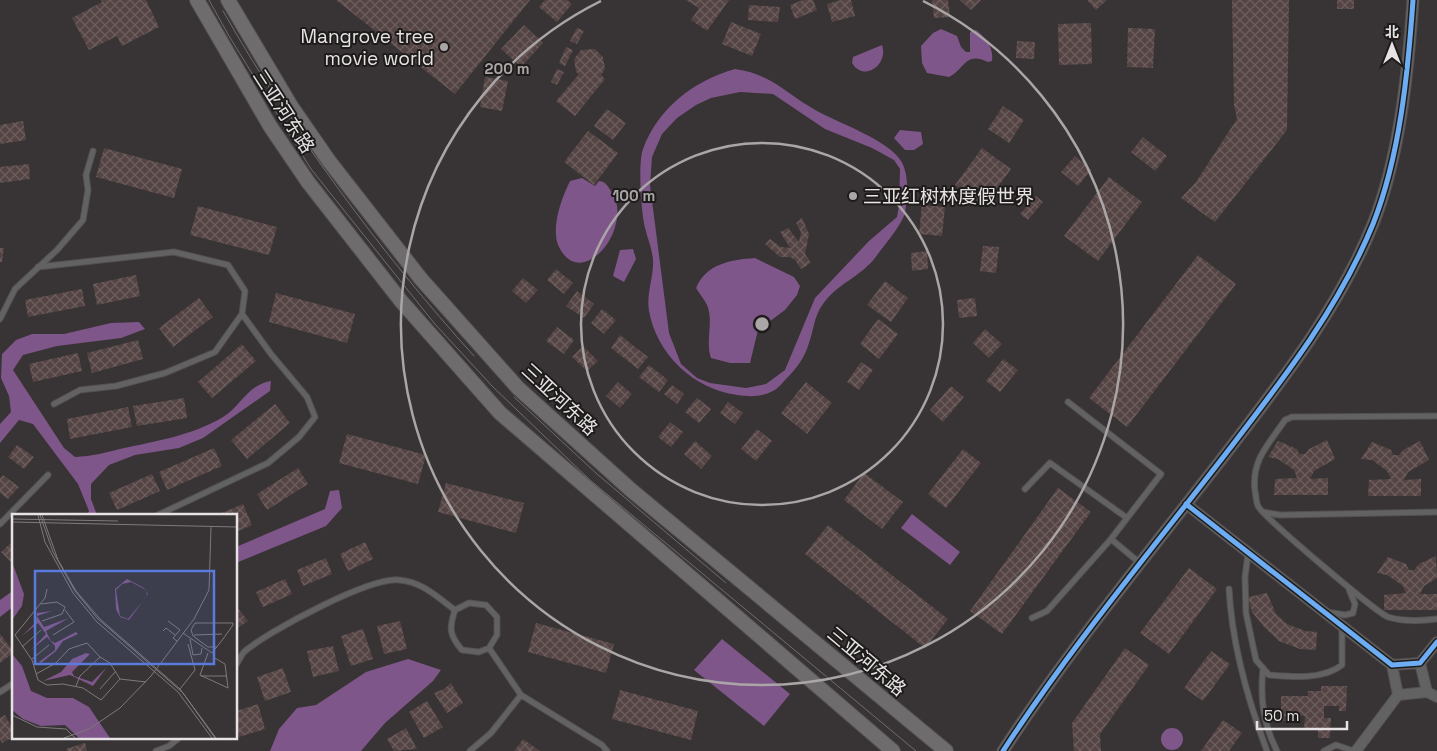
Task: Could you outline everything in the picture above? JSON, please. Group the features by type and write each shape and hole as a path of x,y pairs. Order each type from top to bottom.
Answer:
{"main road":[{"name":"三亚河东路","path":"197,0 270,126 308,182 401,301 500,413 893,751"},
{"name":"三亚河东路","path":"228,0 291,106 329,160 421,279 518,388 631,490 946,751"}],"street":[{"path":"1003,751 1063,666 1278,385 1326,316 1352,272 1374,222 1394,152 1408,72 1413,0"},
{"path":"1186,504 1392,664 1420,663 1437,642"},
{"path":"1420,663 1427,692"},
{"path":"1392,664 1398,695"},
{"path":"1355,751 1398,695 1427,692 1437,697"}],"lane":[{"path":"0,318 15,289 38,268 83,220 88,190 86,175 93,151"},
{"path":"38,268 174,252 228,266 245,292 242,314 215,352 165,373 116,386 80,390 54,404"},
{"path":"160,514 268,463 299,437 316,417 308,398 271,354 242,314"},
{"path":"1032,618 1047,611 1111,539 1161,474 1068,402"},
{"path":"1437,416 1292,417 1285,420 1257,462 1253,476 1257,506 1272,523 1387,616 1413,622 1437,619"},
{"path":"1025,489 1050,463 1127,518"},
{"path":"0,524 48,475"},
{"path":"1262,512 1280,515 1437,512"},
{"path":"1111,539 1141,564"},
{"path":"1248,553 1245,577 1246,613 1256,660 1269,674 1296,677 1334,671 1342,665 1342,626"},
{"path":"238,662 243,653 279,629 344,595 397,580 418,583 456,610"},
{"path":"1324,612 1346,615 1354,612 1355,604 1347,584"},
{"path":"1229,589 1231,623 1240,665 1267,751"},
{"path":"469,603 486,604 497,617 498,635 488,648 479,652 462,650 453,640 450,625 456,610 469,603"},
{"path":"488,648 521,695 602,745 607,751"},
{"path":"1263,668 1260,696 1268,735 1277,751"},
{"path":"0,692 12,684"},
{"path":"470,751 491,732 521,695"},
{"path":"156,751 169,746 179,738"},
{"path":"1324,751 1336,745 1355,751"}],"shaded area":[{"path":"941,29 957,36 961,47 966,52 970,52 970,32 976,30 988,43 992,51 992,61 970,60 949,77 927,73 922,63 921,46 933,33"},
{"path":"882,45 882,59 874,69 863,71 857,69 852,63 853,57"},
{"path":"735,69 759,75 806,105 875,139 895,153 905,169 907,179 905,214 901,222 869,265 835,291 823,304 816,318 805,353 794,370 775,390 756,396 737,395 706,386 680,367 660,342 653,327 648,305 653,260 642,207 640,174 643,149 658,121 668,109 692,88","holes":["740,92 773,94 825,129 872,148 894,160 900,169 897,217 869,241 815,298 785,370 766,384 746,388 710,383 697,378 681,364 669,333 650,185 652,157 662,134 677,118 696,105 711,98"]},
{"path":"900,130 921,132 923,144 914,150 905,150 894,138"},
{"path":"582,178 595,186 599,181 606,184 616,201 618,212 612,236 599,253 592,259 574,262 566,257 559,247 556,222 570,181"},
{"path":"633,249 636,259 624,282 613,276 620,250"},
{"path":"755,258 794,277 800,286 797,295 785,310 758,330 750,363 730,363 711,358 709,352 709,311 696,288 706,273 713,268 737,260"},
{"path":"139,322 145,329 121,338 57,346 23,355 13,370 64,448 75,457 103,453 198,429 223,417 250,391 263,383 271,381 270,391 203,438 179,448 135,455 109,465 91,484 91,499 97,514 88,514 89,511 78,484 33,424 19,420 0,443 0,424 11,412 9,396 1,378 2,354 16,340 32,334 64,334 111,323"},
{"path":"339,490 342,508 326,526 238,562 238,546 325,509 330,491"},
{"path":"912,514 960,552 950,565 901,528"},
{"path":"12,591 12,608 0,617 0,600"},
{"path":"722,639 790,694 764,726 694,670"},
{"path":"408,659 441,670 433,681 385,723 361,751 270,751 279,729 297,708 316,705 366,672"},
{"path":"1172,728 1180,731 1183,739 1180,747 1172,750 1164,747 1161,739 1164,731"}],"building":[{"path":"101,0 146,0 159,27 122,46 117,36 89,50 72,18 102,2"},
{"name":"Mangrove tree movie world","path":"336,0 530,0 455,94"},
{"path":"545,0 567,0 572,4 557,22 539,7"},
{"path":"686,0 729,0 707,31 691,20 699,8"},
{"path":"803,0 813,0 817,10 795,19 790,5"},
{"path":"841,0 851,0 855,16 832,22 827,4"},
{"path":"932,0 948,0 950,17 934,18"},
{"path":"960,0 981,0 971,10"},
{"path":"1087,0 1107,0 1096,10"},
{"path":"1232,0 1289,0 1287,130 1215,222 1181,198 1196,182 1237,119 1234,105"},
{"path":"1337,0 1354,0 1354,9 1337,9"},
{"path":"749,5 780,7 778,22 748,20"},
{"path":"731,22 761,34 752,56 722,44"},
{"path":"1091,23 1092,64 1059,65 1058,24"},
{"path":"524,25 543,43 521,67 501,49"},
{"path":"577,28 584,31 577,44 570,41"},
{"path":"1128,28 1155,29 1153,68 1127,67"},
{"path":"1017,41 1035,42 1034,59 1016,58"},
{"path":"566,47 573,50 565,66 559,63"},
{"path":"595,49 603,57 605,69 601,75 605,79 575,116 556,101 579,74 576,72 574,59 581,50"},
{"path":"557,69 564,72 557,85 551,82"},
{"path":"485,77 508,81 502,111 480,107"},
{"path":"1003,106 1024,120 1009,143 988,129"},
{"path":"607,109 626,123 613,140 594,126"},
{"path":"23,121 26,140 0,144 0,125"},
{"path":"588,131 618,153 594,185 564,162"},
{"path":"1143,137 1167,156 1155,171 1131,152"},
{"path":"104,148 182,169 174,198 96,177"},
{"path":"982,148 1011,169 984,206 955,185"},
{"path":"1075,156 1091,170 1078,186 1061,172"},
{"path":"29,164 30,179 0,183 0,167"},
{"path":"1109,177 1142,202 1098,261 1064,236"},
{"path":"1036,196 1043,202 1028,220 1020,214"},
{"path":"922,205 945,207 942,236 919,234"},
{"path":"198,206 277,227 269,255 190,235"},
{"path":"802,218 809,234 805,254 811,263 801,269 795,260 790,257 780,257 765,244 770,239 781,247 790,248 780,232 788,228 799,242 801,232 796,223"},
{"path":"983,246 999,247 996,273 980,271"},
{"path":"0,248 4,248 2,262 0,262"},
{"path":"927,251 928,269 912,271 911,253"},
{"path":"1198,255 1236,284 1127,427 1089,398"},
{"path":"556,269 573,283 564,294 547,280"},
{"path":"136,275 140,296 97,305 93,284"},
{"path":"523,278 538,290 526,303 512,291"},
{"path":"885,281 908,298 891,322 867,305"},
{"path":"82,289 85,306 28,317 25,300"},
{"path":"577,291 594,304 584,318 566,306"},
{"path":"276,293 355,314 347,343 269,322"},
{"path":"199,298 213,317 173,347 159,328"},
{"path":"975,298 977,316 959,318 957,300"},
{"path":"602,309 616,320 604,334 591,323"},
{"path":"878,319 898,334 879,359 860,344"},
{"path":"557,327 574,340 564,354 546,341"},
{"path":"985,329 1002,344 989,358 973,343"},
{"path":"620,335 648,357 638,369 611,348"},
{"path":"138,340 143,359 92,373 87,353"},
{"path":"242,344 256,361 212,398 198,382"},
{"path":"583,346 598,361 587,371 572,357"},
{"path":"78,353 82,371 33,382 29,364"},
{"path":"1003,359 1018,370 1000,392 986,381"},
{"path":"861,362 873,370 859,390 847,382"},
{"path":"649,365 668,380 659,392 639,377"},
{"path":"618,382 632,394 620,408 606,396"},
{"path":"806,382 832,403 807,434 781,413"},
{"path":"672,385 684,394 677,404 664,394"},
{"path":"951,386 964,397 943,422 930,410"},
{"path":"184,398 187,418 137,426 133,406"},
{"path":"697,398 711,409 699,423 685,412"},
{"path":"728,402 743,413 735,424 720,413"},
{"path":"275,404 290,423 247,459 231,440"},
{"path":"128,407 132,427 70,439 67,419"},
{"path":"670,422 683,432 671,447 658,437"},
{"path":"757,429 772,441 756,461 741,449"},
{"path":"347,434 426,455 418,484 339,463"},
{"path":"1327,440 1335,459 1314,471 1310,479 1328,478 1328,495 1274,495 1275,479 1297,478 1294,470 1278,459 1268,457 1278,441 1297,449 1299,454 1305,454 1309,449"},
{"path":"695,441 712,456 701,469 684,454"},
{"path":"1420,441 1429,460 1408,472 1404,480 1421,479 1421,496 1368,496 1369,480 1391,479 1387,471 1372,460 1361,459 1372,442 1391,450 1393,455 1399,455 1403,450"},
{"path":"17,445 34,457 24,469 8,457"},
{"path":"214,448 222,466 167,490 159,472"},
{"path":"963,449 981,463 946,508 928,494"},
{"path":"298,468 308,484 267,510 257,494"},
{"path":"864,473 903,502 882,529 844,500"},
{"path":"152,474 160,491 117,510 109,493"},
{"path":"3,475 19,487 8,499 0,493 0,478"},
{"path":"446,483 524,503 516,533 438,512"},
{"path":"1058,488 1091,512 1002,634 970,611"},
{"path":"243,504 252,525 238,531 238,514 219,514"},
{"path":"828,525 948,619 925,648 805,554"},
{"path":"12,542 12,563 1,552"},
{"path":"365,542 373,559 348,571 340,554"},
{"path":"1436,556 1437,578 1424,586 1420,594 1437,594 1437,610 1384,610 1384,595 1406,593 1403,586 1387,575 1377,573 1388,557 1406,564 1409,570 1414,570 1419,564"},
{"path":"326,558 332,574 303,586 297,570"},
{"path":"1189,568 1217,589 1169,654 1140,633"},
{"path":"285,579 292,594 263,607 256,592"},
{"path":"1267,593 1276,614 1287,624 1305,631 1317,632 1316,650 1300,649 1279,641 1264,627 1252,612 1248,597"},
{"path":"238,608 248,621 238,628"},
{"path":"400,621 407,649 384,654 377,626"},
{"path":"536,623 614,644 606,673 528,652"},
{"path":"363,629 373,659 351,666 341,636"},
{"path":"0,634 12,649 12,654 0,663"},
{"path":"333,646 339,671 313,677 307,651"},
{"path":"1125,648 1149,665 1100,734 1101,751 1074,751 1072,723"},
{"path":"1211,651 1230,664 1203,701 1184,688"},
{"path":"283,668 291,692 265,701 257,677"},
{"path":"451,683 463,703 447,713 434,693 444,689"},
{"path":"1321,686 1347,686 1346,711 1339,711 1339,706 1324,706 1324,718 1331,718 1330,738 1318,738 1318,730 1304,730 1305,716 1294,715 1294,721 1281,721 1281,696 1308,696 1308,691 1321,691"},
{"path":"620,690 698,711 691,740 612,719"},
{"path":"427,701 443,727 424,738 409,712"},
{"path":"258,704 265,729 239,737 238,710"},
{"path":"5,715 12,728 12,738 2,743 0,739 0,718"},
{"path":"1223,720 1242,733 1229,751 1201,751"},
{"path":"406,728 417,749 394,751 387,739"},
{"path":"523,739 540,751 514,751"},
{"path":"85,743 87,751 67,751 66,749"}],"tram line":[{"path":"209,0 311,169 434,323 492,386 591,481 916,751"},
{"path":"223,11 278,101 339,190 405,275 474,356"},
{"path":"514,397 597,474 726,583"}],"cycle path":[{"path":"1003,751 1055,675 1287,373 1343,286 1373,224 1390,170 1405,85 1413,0"},
{"path":"1186,504 1392,665 1420,663 1437,642"}],"place":[{"name":"Mangrove tree movie world","path":"444,47"},
{"name":"三亚红树林度假世界","path":"853,196"}]}
